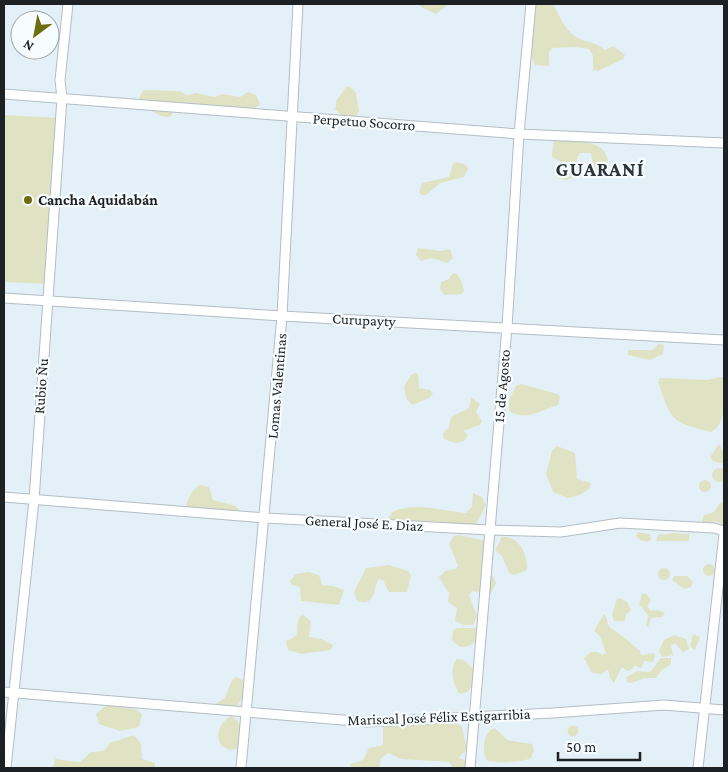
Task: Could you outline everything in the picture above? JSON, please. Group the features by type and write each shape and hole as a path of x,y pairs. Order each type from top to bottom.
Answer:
{"street":[{"name":"Rubio Ñu","path":"6,768 8,692 34,500 62,98 60,80 68,4"},
{"name":"Lomas Valentinas","path":"241,768 266,518 282,316 290,117 298,4"},
{"name":"15 de Agosto","path":"470,768 507,327 519,134 531,4"},
{"name":"Perpetuo Socorro","path":"4,94 290,117 411,124 519,134 724,143"},
{"name":"Curupayty","path":"4,298 282,316 724,340"},
{"name":"General José E. Diaz","path":"4,497 266,518 490,530 560,532 620,522 714,528 724,533"},
{"path":"698,768 724,533"},
{"name":"Mariscal José Félix Estigarribia","path":"8,692 367,722 475,715 553,713 664,705 724,710"}],"green space":[{"path":"418,4 449,4 436,14"},
{"path":"533,4 553,4 572,34 605,50 613,46 625,55 623,59 598,71 593,70 593,56 589,49 575,47 552,48 549,52 549,66 535,65 532,57"},
{"path":"347,86 356,93 359,112 354,119 344,118 334,108 336,108 336,101"},
{"path":"143,90 179,91 187,95 196,93 214,97 223,94 240,97 248,92 256,95 260,104 253,110 175,110 170,117 161,116 152,111 139,98"},
{"name":"Cancha Aquidabán","path":"4,115 59,118 47,284 4,282"},
{"path":"555,139 580,141 597,146 607,156 608,165 601,175 595,177 591,153 580,153 577,159 576,176 566,180 558,178 553,171 561,166 560,161 552,157"},
{"path":"457,162 466,165 468,169 464,177 440,183 426,195 422,195 419,192 422,183 449,177 453,164"},
{"path":"418,248 441,251 450,249 453,258 447,263 432,258 421,261 416,255"},
{"path":"453,273 457,274 462,282 464,291 461,294 444,295 440,289 441,282 449,279"},
{"path":"659,344 664,345 663,354 650,360 628,355 628,350 652,350"},
{"path":"412,374 418,374 419,388 430,390 433,394 429,398 412,405 406,398 404,386"},
{"path":"724,377 723,416 716,428 711,432 687,425 674,417 666,404 658,382 660,378 707,380"},
{"path":"521,384 557,394 560,397 558,405 528,415 509,411 509,400 516,386"},
{"path":"471,397 480,404 476,412 482,421 480,425 463,431 468,435 464,441 455,443 444,439 443,434 449,427 451,417 469,408"},
{"path":"719,444 724,453 724,464 713,461 710,457"},
{"path":"557,446 575,453 577,479 591,483 589,489 580,495 568,498 553,492 546,474 552,451"},
{"path":"719,468 724,470 726,475 724,480 719,482 714,480 712,475 714,470"},
{"path":"705,480 711,486 705,492 699,486"},
{"path":"200,485 209,487 213,500 236,506 242,513 236,520 232,520 186,511 190,496 194,489"},
{"path":"473,493 482,497 486,505 475,526 427,531 405,525 390,524 388,520 392,512 410,507 466,513 472,507"},
{"path":"724,502 724,525 715,521 714,526 701,526 704,515 714,512 720,503"},
{"path":"638,532 650,534 651,539 648,542 640,540 636,536"},
{"path":"689,534 689,541 656,541 658,535"},
{"path":"459,535 486,541 493,552 483,561 482,566 492,575 496,583 490,595 472,591 469,595 477,616 473,625 464,625 455,621 457,608 448,602 449,593 439,578 445,571 455,569 458,566 449,544 454,536"},
{"path":"502,537 508,537 518,543 526,558 527,570 514,575 509,573 502,556 495,550"},
{"path":"711,564 714,565 714,575 707,576 704,575 703,568 704,565"},
{"path":"389,565 408,571 411,575 407,592 389,592 383,580 379,579 371,599 363,602 357,601 354,592 366,568"},
{"path":"664,568 670,574 664,580 658,574"},
{"path":"308,572 319,575 322,585 344,590 339,605 301,601 300,587 292,585 290,581 296,574"},
{"path":"674,576 687,576 693,582 691,587 684,589 672,580"},
{"path":"642,594 646,594 651,600 647,606 651,611 657,610 665,613 662,617 651,618 648,627 646,626 648,615 639,604"},
{"path":"620,598 627,602 631,610 626,614 625,621 614,621 612,615 617,599"},
{"path":"604,614 609,626 640,651 641,655 654,653 655,656 653,662 644,661 641,668 635,665 631,670 627,671 622,667 614,683 610,678 608,669 602,674 592,673 584,658 591,652 598,652 602,655 606,653 600,636 594,631"},
{"path":"304,615 311,622 309,637 321,639 333,645 331,650 301,654 288,650 286,641 295,637 300,616"},
{"path":"456,628 476,628 479,631 480,640 466,647 459,646 452,640 453,631"},
{"path":"693,634 700,637 695,650 690,646"},
{"path":"674,635 686,639 689,649 683,652 675,643 671,646 673,655 662,657 659,651 664,640"},
{"path":"661,658 671,658 671,664 662,670 656,678 645,678 631,683 627,682 626,677 638,671 650,672"},
{"path":"457,659 464,660 473,669 473,685 467,692 460,694 455,686 453,676 453,667"},
{"path":"236,677 243,680 244,686 241,699 234,709 229,712 216,714 209,708 225,698 232,680"},
{"path":"107,705 135,709 142,714 139,727 120,731 99,724 96,714"},
{"path":"231,716 240,726 242,738 241,748 230,750 222,746 218,733 221,725"},
{"path":"432,720 455,723 462,727 467,749 458,758 466,760 469,768 453,768 449,762 401,759 388,753 381,758 379,768 352,768 350,764 363,760 369,748 383,745 383,726"},
{"path":"573,725 579,731 573,737 567,731"},
{"path":"495,728 507,740 532,744 534,750 531,758 509,762 487,760 484,753 486,737 490,730"},
{"path":"134,735 141,744 142,759 155,763 155,768 53,768 55,759 80,762 91,752 104,751 110,743"}],"place":[{"name":"Cancha Aquidabán","path":"28,200"}],"district":[{"name":"GUARANÍ","path":"600,169"}]}
